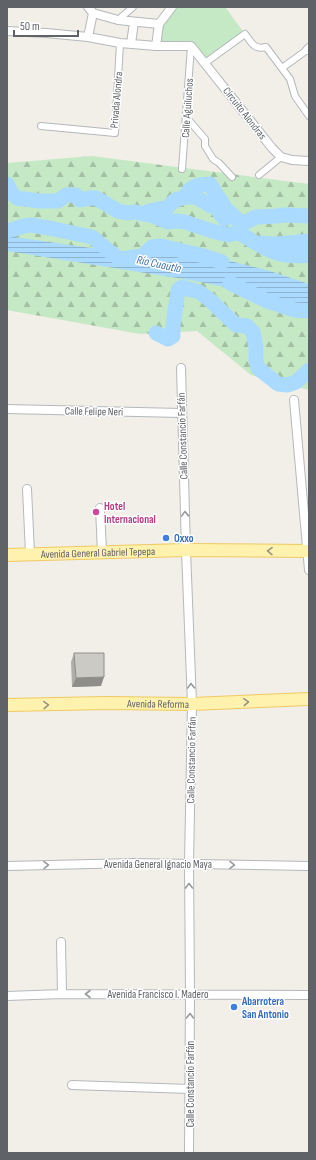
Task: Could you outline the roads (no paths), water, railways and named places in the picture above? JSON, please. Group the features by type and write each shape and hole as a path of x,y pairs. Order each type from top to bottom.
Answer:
{"main road":[{"name":"Avenida General Gabriel Tepepa","path":"7,554 186,550 308,551"},
{"name":"Avenida Reforma","path":"7,705 106,703 192,704 309,699"}],"street":[{"path":"118,20 133,7"},
{"path":"156,46 159,24 172,7"},
{"path":"88,37 91,10 118,20 159,24"},
{"path":"131,44 134,22"},
{"path":"7,32 46,33 88,37 120,43 156,46 191,46"},
{"path":"205,63 245,34 254,46 260,48 266,47 290,80 294,96 309,116"},
{"name":"Privada Alondra","path":"41,126 115,133 120,43"},
{"name":"Circuito Alondras","path":"191,46 272,148 281,157"},
{"name":"Calle Aguiluchos","path":"182,169 191,46"},
{"path":"282,68 308,49"},
{"path":"186,117 205,139 205,146 213,160 219,163 232,176"},
{"path":"259,175 281,157 292,160 309,161"},
{"name":"Calle Constancio Farfán","path":"181,368 192,704 189,864 189,1153"},
{"path":"294,400 309,570"},
{"name":"Calle Felipe Neri","path":"7,409 182,413"},
{"path":"27,489 30,554"},
{"path":"100,508 102,552"},
{"name":"Avenida General Ignacio Maya","path":"7,866 134,863 309,866"},
{"path":"61,942 62,994"},
{"name":"Avenida Francisco I. Madero","path":"7,996 62,994 309,995"},
{"path":"72,1085 190,1089"}],"water":[{"path":"7,236 126,253 210,256 270,271 309,284 309,306 256,293 190,280 7,251"}],"waterway":[{"path":"7,184 12,194 17,198 39,201 58,201 66,195 76,195 80,200 96,198 118,211 128,213 135,212 154,216 168,222 185,222 229,235 238,232 263,247 279,254 298,256 309,255"},
{"path":"186,197 189,190 195,186 210,184 226,209 240,222 246,222 256,217 284,215 309,216"},
{"path":"144,214 149,211 168,207 175,200 186,197 196,197 211,206 216,207 225,219"},
{"name":"Río Cuautla","path":"7,231 32,225 92,237 120,259 142,256 152,247 161,246 222,262"},
{"path":"262,243 279,244 309,241"},
{"path":"230,283 267,301 294,310 309,311"},
{"path":"156,333 168,339 173,336 178,290 182,287 199,292 210,300 236,325 247,326 253,332 258,368 278,384 288,385 296,382 309,370"}],"place":[{"name":"Hotel Internacional","path":"96,512"},
{"name":"Oxxo","path":"166,538"},
{"name":"Abarrotera San Antonio","path":"234,1007"}]}
